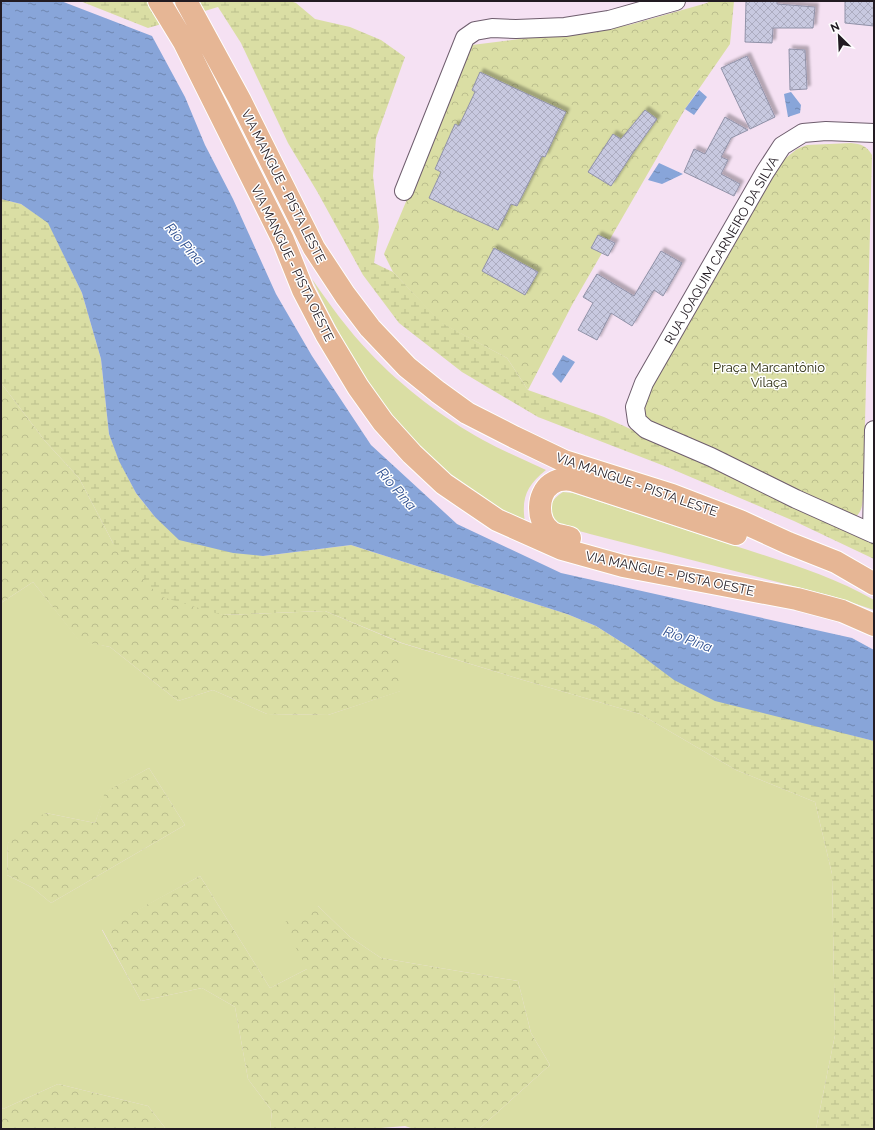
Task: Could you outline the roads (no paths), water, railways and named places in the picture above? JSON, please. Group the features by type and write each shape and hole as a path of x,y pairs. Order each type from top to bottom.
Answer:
{"main road":[{"name":"VIA MANGUE - PISTA OESTE","path":"159,1 184,42 283,240 303,290 326,334 366,399 383,422 412,454 444,484 497,520 562,549 623,566 797,599 842,611 874,625"},
{"name":"VIA MANGUE - PISTA LESTE","path":"186,1 204,32 314,248 345,295 370,328 407,367 467,413 564,461 672,495 734,518 788,543 836,562 874,584"},
{"path":"684,577 550,532 544,524 540,512 540,503 547,488 559,480 572,480 765,544 844,567"}],"street":[{"path":"404,191 465,38 475,31 492,28 516,29 565,27 609,20 676,1"},
{"name":"RUA JOAQUIM CARNEIRO DA SILVA","path":"873,533 796,499 711,457 646,429 637,421 635,408 644,383 765,172 782,146 803,133 826,131 874,133"},
{"path":"873,533 874,430"}],"water":[{"name":"Rio Pina","path":"1,1 61,1 152,36 185,97 205,145 233,199 276,294 312,356 371,445 457,524 561,573 852,638 874,650 874,741 715,701 674,680 634,650 596,626 567,614 351,545 263,556 233,553 179,540 155,517 136,493 119,461 109,434 101,359 82,293 48,223 21,204 1,199"},
{"path":"699,90 707,97 694,115 685,109"},
{"path":"791,92 801,105 800,113 788,117 784,94"},
{"path":"659,163 683,174 662,184 648,180"},
{"path":"563,355 575,362 561,383 552,374"}],"park label":[{"name":"Praça Marcantônio Vilaça","path":"769,374"}]}
